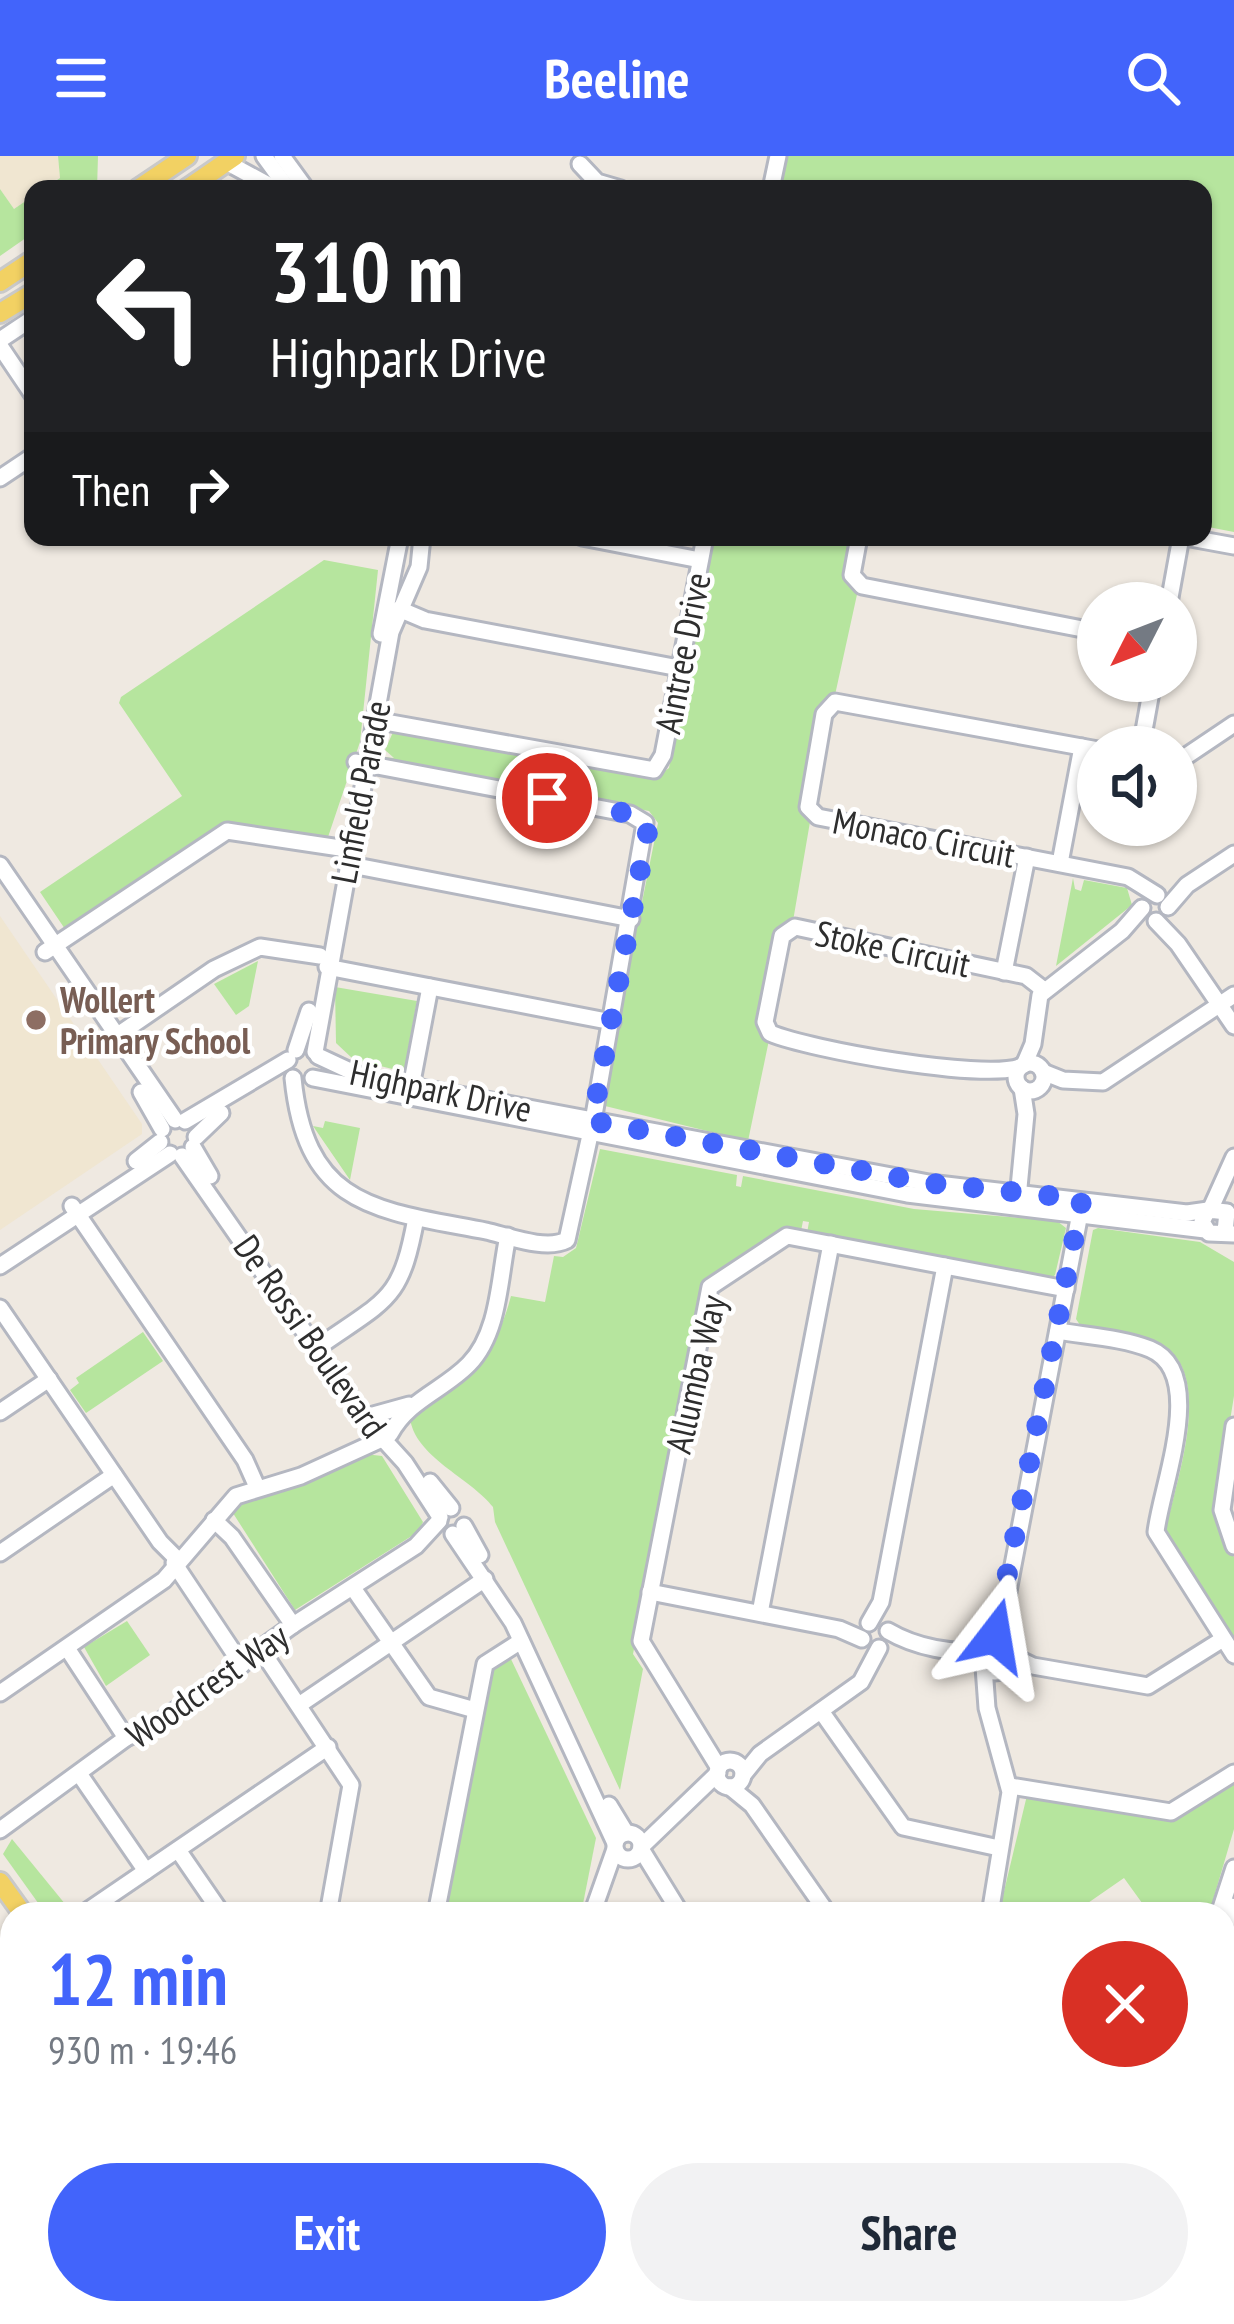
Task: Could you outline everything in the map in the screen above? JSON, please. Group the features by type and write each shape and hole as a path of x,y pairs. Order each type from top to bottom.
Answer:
{"main road":[{"path":"132,180 167,156"},
{"path":"152,180 188,156"},
{"path":"200,180 231,159"}],"street":[{"path":"231,159 262,180"},
{"path":"580,164 595,180"},
{"path":"24,325 0,343 24,381"},
{"name":"Linfield Parade","path":"298,1071 361,763 398,546"},
{"name":"Linfield Parade","path":"361,763 398,609 415,579 420,546"},
{"path":"628,546 700,560"},
{"name":"Aintree Drive","path":"374,720 651,771 663,755 703,546"},
{"path":"857,546 852,575 862,586 1077,628"},
{"path":"1173,582 1181,546"},
{"path":"398,609 423,620 680,668"},
{"name":"Monaco Circuit","path":"1077,746 840,701 826,707 808,799 813,814 1134,880 1178,944 1227,1000 1234,1026"},
{"path":"1197,749 1234,724"},
{"path":"298,1071 296,1110 304,1136 341,1189 372,1208 416,1218 555,1244 567,1240 648,830 638,817 361,763"},
{"path":"1060,863 1077,798"},
{"path":"49,949 227,831 631,919"},
{"path":"1017,1200 1033,1044 1045,990 1234,854"},
{"path":"1004,972 1027,857"},
{"name":"De Rossi Boulevard","path":"0,866 49,949 369,1417 517,1612 628,1847 672,1902"},
{"name":"Stoke Circuit","path":"1045,990 1030,977 790,928 780,943 765,1022 781,1037 997,1073 1109,1080 1227,1000"},
{"path":"116,1037 214,969 260,947 430,987 612,1022"},
{"name":"De Rossi Boulevard","path":"49,949 116,1037 178,1138 324,1343 369,1417"},
{"name":"Linfield Parade","path":"298,1071 316,1054 323,961"},
{"path":"411,1087 430,987"},
{"name":"Highpark Drive","path":"298,1071 316,1054 342,1071 591,1128"},
{"path":"0,1266 178,1138 298,1071"},
{"name":"Highpark Drive","path":"298,1071 591,1128 1017,1200 1224,1219"},
{"path":"1224,1219 1234,1157"},
{"path":"1224,1219 1234,1180"},
{"path":"992,1902 1010,1786 987,1698 1081,1206"},
{"name":"Highpark Drive","path":"1081,1206 1205,1230 1224,1219"},
{"path":"0,1255 75,1210"},
{"path":"75,1210 245,1460 257,1487"},
{"path":"324,1343 401,1283 416,1218"},
{"path":"0,1693 157,1585 236,1496 301,1476 386,1436 417,1402 464,1369 482,1345 508,1236"},
{"name":"Allumba Way","path":"820,1902 643,1649 710,1287 782,1237 1066,1289"},
{"path":"760,1613 831,1244"},
{"path":"595,1902 602,1879 628,1847 857,1686 867,1671 945,1266"},
{"path":"0,1308 242,1665"},
{"path":"1058,1331 1150,1349 1172,1366 1180,1402 1156,1532 1234,1655"},
{"path":"0,1412 49,1379"},
{"path":"343,1454 369,1417 417,1402"},
{"path":"1234,1426 1222,1520 1234,1546"},
{"path":"0,1553 114,1475"},
{"path":"214,1520 232,1537 292,1625"},
{"name":"De Rossi Boulevard","path":"449,1523 521,1641 628,1847 662,1902"},
{"name":"Woodcrest Way","path":"0,1831 126,1738 449,1523"},
{"path":"299,1705 485,1579"},
{"path":"353,1588 429,1697 475,1710"},
{"path":"650,1592 1148,1686 1223,1639"},
{"path":"438,1902 486,1661 521,1641"},
{"path":"67,1648 126,1738"},
{"path":"262,1651 351,1784 330,1902"},
{"path":"821,1711 903,1827 999,1848"},
{"path":"101,1902 328,1747"},
{"path":"1010,1786 1171,1812 1234,1773"},
{"path":"80,1775 146,1871"},
{"path":"178,1850 214,1902"},
{"path":"1224,1902 1234,1868"}],"shaded area":[{"path":"0,156 58,156 60,178 24,180 24,202 14,209 0,189"},
{"name":"Wollert Primary School","path":"0,916 142,1124 142,1134 0,1230"}],"green space":[{"path":"58,156 98,156 97,180 60,178"},
{"path":"786,156 1234,156 1234,532 1212,528 1212,180 782,180"},
{"path":"0,189 14,209 24,202 24,239 0,256"},
{"path":"712,546 856,546 858,590 835,695 821,703 801,808 810,822 793,921 779,928 759,1024 769,1040 748,1141 601,1105 658,823 649,811 388,762 384,757 394,758 385,750 394,730 654,779 669,768"},
{"path":"324,560 378,570 360,742 327,840 245,824 226,826 67,932 40,892 182,796 119,703 121,697"},
{"path":"1073,878 1075,889 1081,891 1084,880 1127,888 1132,905 1056,966"},
{"path":"258,961 249,1006 236,1015 214,984"},
{"path":"335,987 417,1001 404,1072 353,1059 336,1043"},
{"path":"325,1121 360,1128 350,1180 313,1126 323,1128"},
{"path":"600,1149 737,1175 736,1186 741,1187 743,1176 914,1209 1057,1221 1066,1228 1055,1275 1049,1280 807,1233 809,1222 803,1221 801,1231 783,1229 705,1281 633,1654 643,1669 620,1790 495,1522 493,1507 421,1444 410,1417 485,1354 511,1296 545,1302 554,1256 563,1257 576,1248"},
{"path":"1093,1230 1200,1242 1234,1262 1234,1396 1216,1507 1222,1537 1234,1557 1234,1637 1165,1533 1187,1433 1187,1381 1178,1361 1154,1340 1080,1325 1076,1319"},
{"path":"143,1332 163,1361 86,1413 70,1390 79,1383 76,1378"},
{"path":"365,1454 382,1456 423,1522 418,1532 295,1610 231,1510 261,1493 305,1484"},
{"path":"127,1621 150,1655 106,1686 84,1647"},
{"path":"510,1657 596,1838 583,1902 447,1902 492,1670"},
{"path":"1234,1780 1234,1829 1213,1902 1141,1902 1124,1878 1089,1902 1001,1902 1028,1791 1176,1819"},
{"path":"12,1839 63,1902 37,1902 3,1854"}],"place":[{"name":"Wollert Primary School","path":"36,1020"}],"route":[{"path":"547,798 630,814 643,820 648,830 592,1121 929,1183 1082,1199 1002,1622 995,1636"}]}
